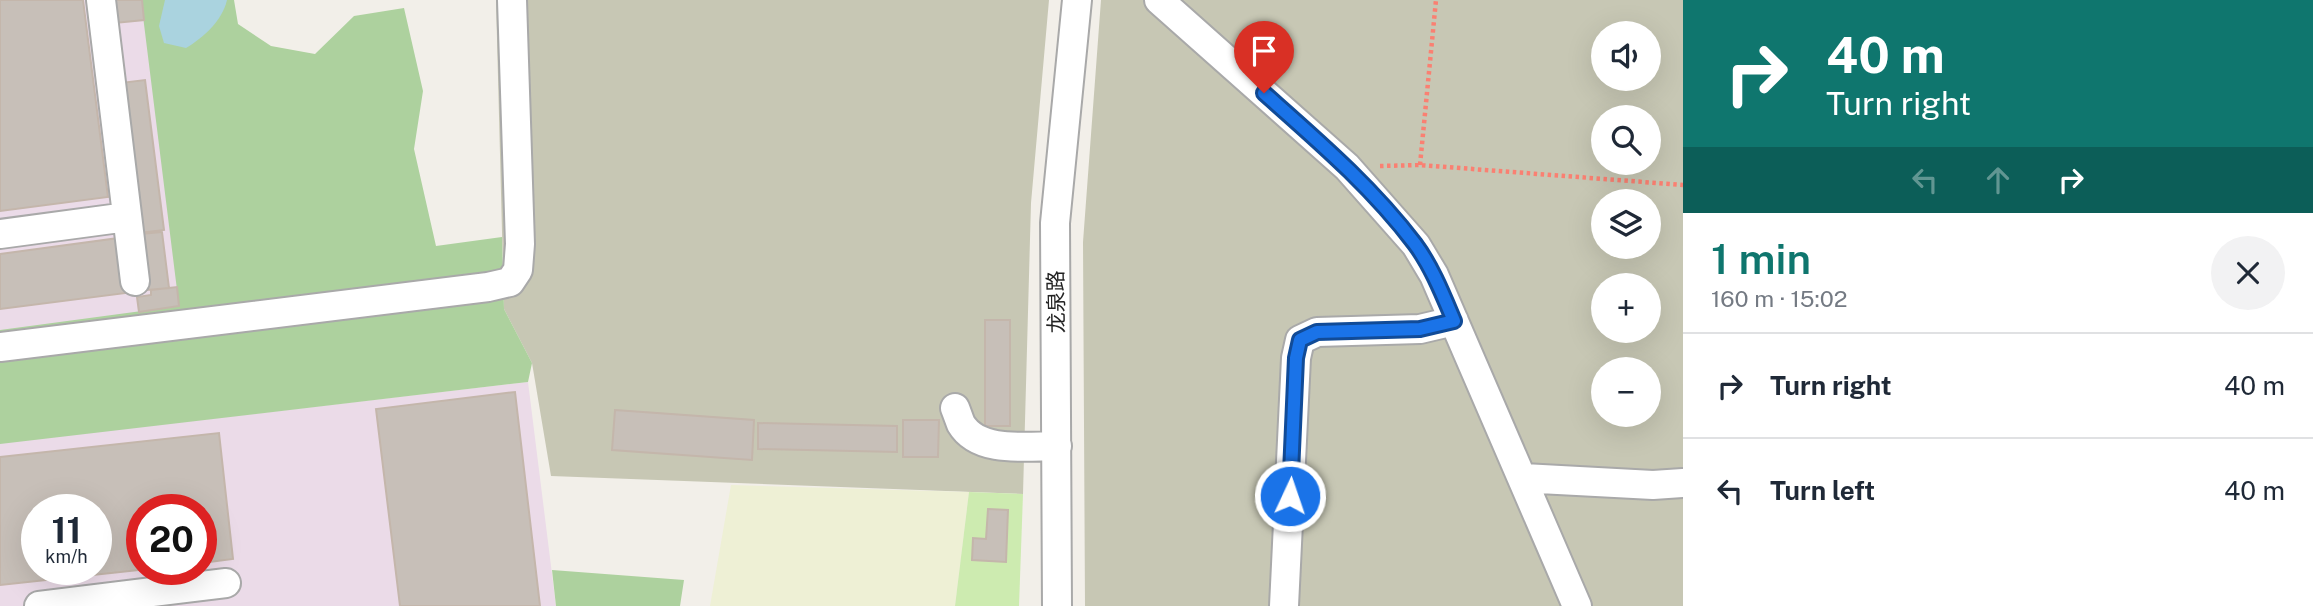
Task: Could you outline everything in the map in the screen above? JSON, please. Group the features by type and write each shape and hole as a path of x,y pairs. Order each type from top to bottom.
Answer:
{"street":[{"path":"100,0 135,281"},
{"path":"0,347 474,289 510,282 518,270 520,244 512,0"},
{"name":"龙泉路","path":"1057,606 1055,223 1077,0"},
{"path":"1159,0 1348,167 1416,245 1434,275 1577,606"},
{"path":"0,234 127,217"},
{"path":"1284,606 1296,358 1300,340 1317,332 1420,329 1454,321"},
{"path":"955,408 962,426 977,439 997,445 1057,446"},
{"path":"1522,478 1653,485 1683,483"},
{"path":"39,606 226,583"}],"path":[{"path":"1420,165 1436,0"},
{"path":"1348,167 1420,165 1683,185"}],"shaded area":[{"path":"0,0 142,0 180,307 0,331"},
{"path":"496,0 1049,0 1031,203 1023,494 551,476 532,363 504,309"},
{"path":"1101,0 1683,0 1683,606 1085,606 1083,242"},
{"path":"528,382 556,606 0,606 0,443"},
{"path":"731,485 969,492 955,606 710,606"}],"green space":[{"path":"141,0 234,0 238,24 271,46 315,54 354,16 404,8 423,91 414,149 436,246 502,237 504,309 532,363 528,382 0,444 0,330 179,306"},
{"path":"969,492 1023,494 1019,606 955,606"},
{"path":"552,570 684,580 680,606 556,606"}],"water":[{"path":"165,0 227,0 221,15 211,28 186,48 164,43 159,26"}],"building":[{"path":"0,0 83,0 108,197 0,211"},
{"path":"112,0 142,0 144,20 115,23"},
{"path":"145,80 164,230 139,233 120,83"},
{"path":"162,232 169,288 147,290 140,234"},
{"path":"119,238 126,293 0,309 0,254"},
{"path":"177,287 179,306 139,312 137,297 151,295 151,290"},
{"path":"985,320 1010,320 1010,426 985,426"},
{"path":"515,392 540,606 400,606 376,409"},
{"path":"615,410 754,420 752,460 612,450"},
{"path":"903,420 939,420 938,457 903,457"},
{"path":"758,423 897,426 897,452 758,449"},
{"path":"219,433 233,559 217,561 217,494 126,494 126,571 112,573 112,494 21,494 21,583 0,585 0,457"},
{"path":"988,509 1008,510 1006,562 972,560 973,538 986,539"}],"route":[{"path":"1264,93 1348,167 1416,245 1434,275 1454,321 1420,329 1317,332 1300,340 1296,358 1290,496"}]}
